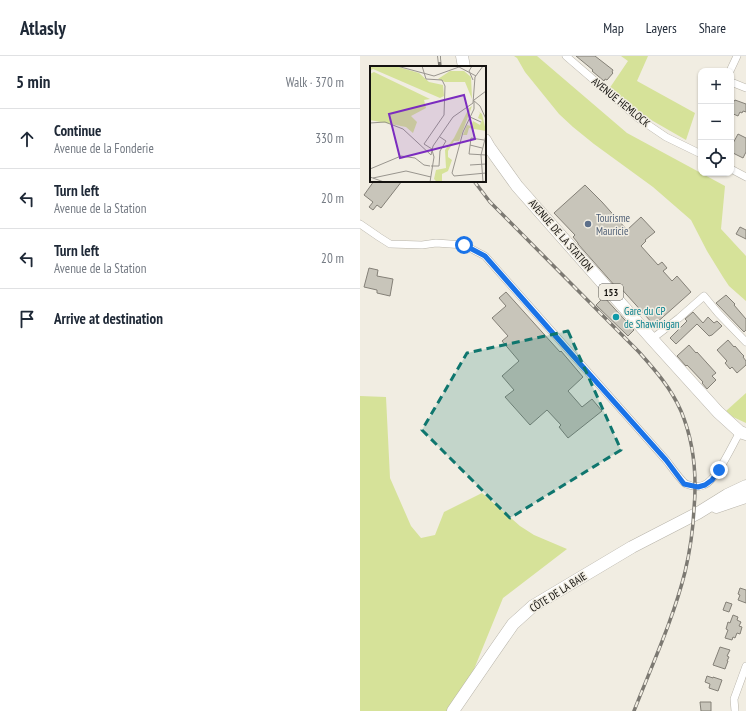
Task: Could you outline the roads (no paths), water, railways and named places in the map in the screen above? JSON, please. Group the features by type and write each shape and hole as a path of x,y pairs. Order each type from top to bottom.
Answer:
{"main road":[{"path":"462,56 464,66"},
{"name":"AVENUE DE LA STATION","path":"486,142 517,186 652,339 718,412 743,433"},
{"path":"698,513 727,495 746,480"},
{"path":"727,495 746,486"},
{"path":"698,513 746,497"},
{"name":"CÔTE DE LA BAIE","path":"453,711 513,624 533,606 632,547 698,513"}],"street":[{"name":"AVENUE HEMLOCK","path":"566,56 638,118 666,137 698,153"},
{"path":"731,68 737,56"},
{"path":"734,83 746,88"},
{"path":"734,171 746,177"},
{"name":"AVENUE DE LA STATION","path":"360,224 390,244 422,245 436,243 464,245 485,256 666,460 684,484 698,487 705,485 712,480 743,433"},
{"path":"652,339 704,296 746,342"},
{"path":"735,711 734,699 746,666"}],"railway":[{"path":"439,56 440,66"},
{"path":"475,182 490,202 645,359 662,380 677,403 689,435 695,471 695,496 690,548 685,572 674,608 634,711"}],"place":[{"name":"Tourisme Mauricie","path":"588,224"},
{"name":"Gare du CP de Shawinigan","path":"616,317"}]}
